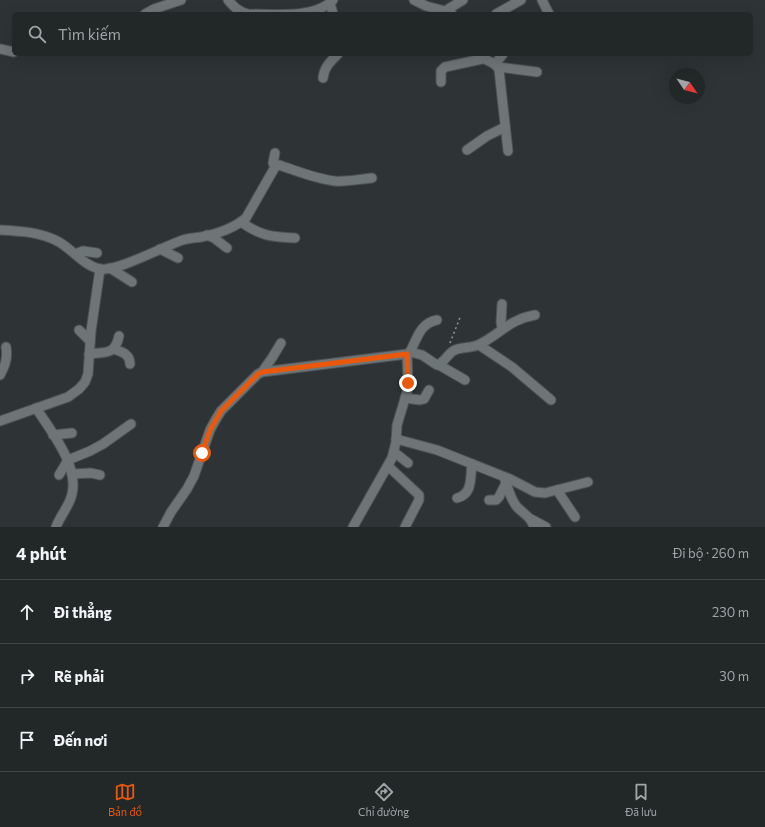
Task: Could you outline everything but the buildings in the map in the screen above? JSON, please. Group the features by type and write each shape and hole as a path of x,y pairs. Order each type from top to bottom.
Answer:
{"street":[{"path":"149,12 181,0"},
{"path":"228,0 241,12"},
{"path":"414,0 426,6 448,12 463,0"},
{"path":"500,12 521,0"},
{"path":"542,0 548,12"},
{"path":"312,12 332,1 333,12"},
{"path":"0,49 12,52"},
{"path":"323,78 327,65 336,56"},
{"path":"441,82 442,71 445,67 480,56 497,65 537,72"},
{"path":"503,56 497,65 508,151"},
{"path":"467,150 487,136 505,127"},
{"path":"275,153 273,163 275,167"},
{"path":"0,230 33,233 45,236 60,243 88,263 100,269 110,268 184,240 207,236 219,232 241,222 246,218 275,167 279,165 323,179 336,181 372,178"},
{"path":"241,222 255,232 264,235 278,238 295,238"},
{"path":"207,236 214,238 228,248"},
{"path":"160,249 178,258"},
{"path":"75,254 83,251 97,253"},
{"path":"110,268 132,282"},
{"path":"0,421 68,396 85,382 88,374 90,341 100,269"},
{"path":"502,304 502,328"},
{"path":"439,365 456,349 479,345 514,321 535,315"},
{"path":"358,525 394,452 397,425 408,383 409,353 428,321 437,320"},
{"path":"79,330 90,341"},
{"path":"89,354 106,352 114,349 117,345 119,336"},
{"path":"163,527 194,476 210,430 221,411 258,374 262,372 281,343"},
{"path":"479,345 512,367 551,400"},
{"path":"0,375 8,355 6,347"},
{"path":"114,349 128,355 130,364"},
{"path":"262,372 416,353 465,380"},
{"path":"405,398 420,400 424,399 429,390"},
{"path":"36,408 68,460 72,474 72,495 56,527"},
{"path":"59,475 68,460 90,451 132,424"},
{"path":"53,435 72,433"},
{"path":"396,439 437,450 540,494 588,482"},
{"path":"394,452 408,463"},
{"path":"457,498 463,496 467,492 470,485 472,464"},
{"path":"388,466 419,495 405,527"},
{"path":"72,474 91,473 100,475"},
{"path":"489,500 496,500 499,497 505,480"},
{"path":"505,480 517,507 533,523 546,527"},
{"path":"557,490 575,517"}],"path":[{"path":"449,355 451,338 460,315"}],"route":[{"path":"202,453 210,430 221,411 258,374 262,372 407,354 408,383"}]}
